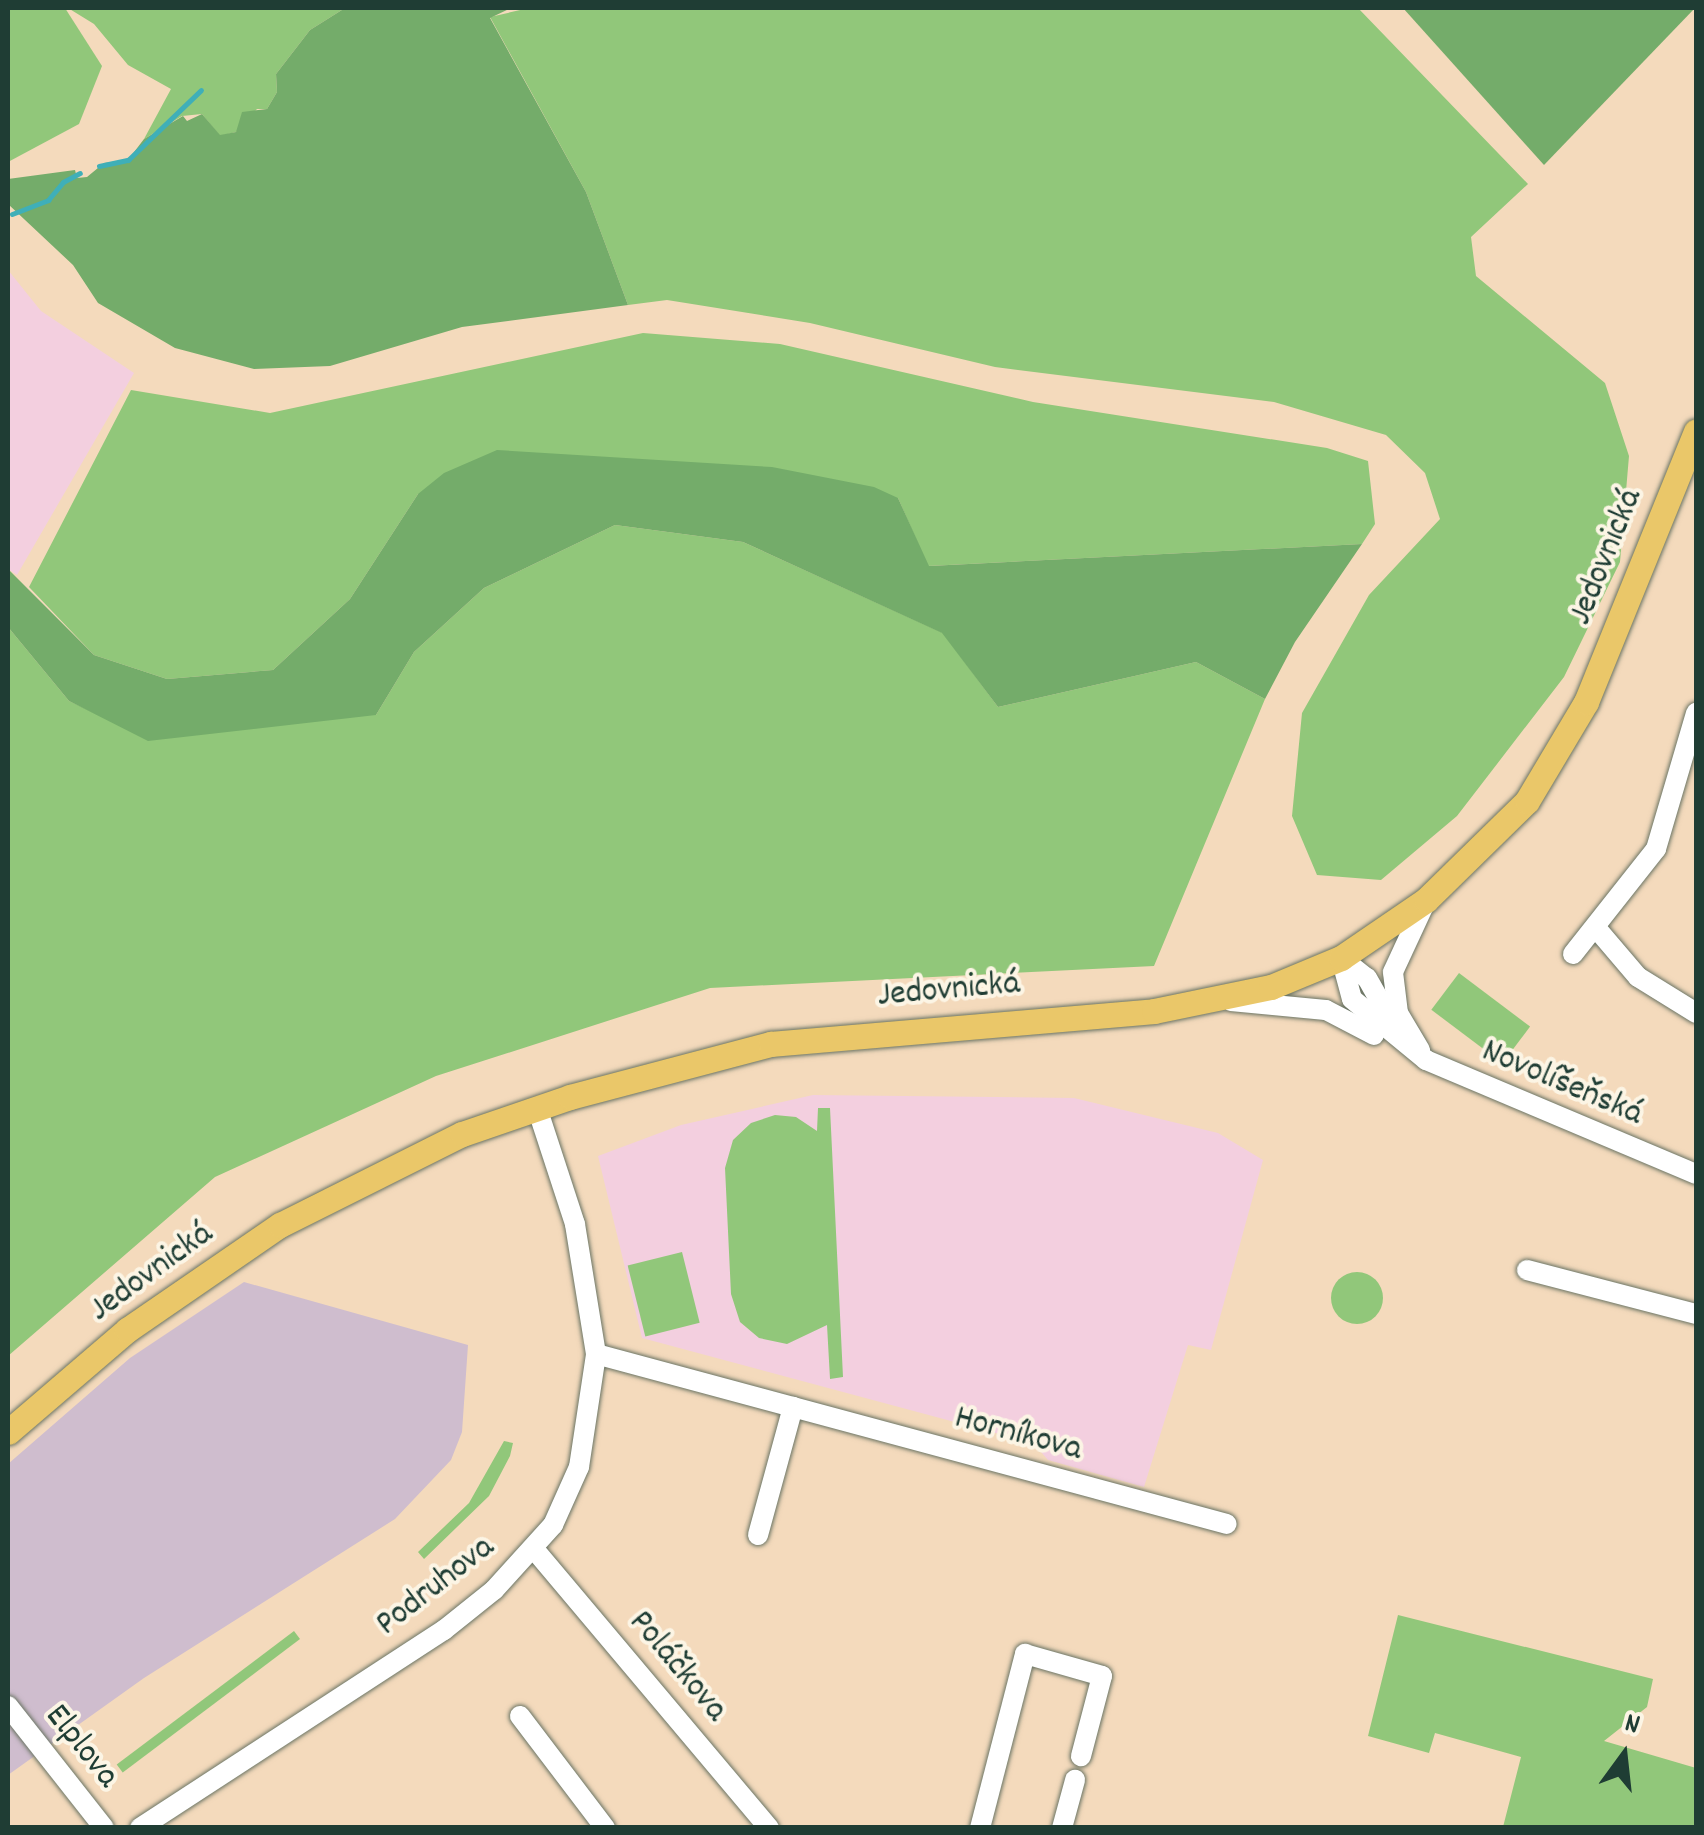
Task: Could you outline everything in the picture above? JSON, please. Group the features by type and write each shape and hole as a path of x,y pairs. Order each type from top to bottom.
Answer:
{"main road":[{"name":"Jedovnická","path":"8,1432 127,1330 280,1225 462,1134 537,1108 804,1039 1225,1000 1341,958 1426,900 1526,802 1563,745 1696,432"}],"street":[{"path":"1573,954 1597,929 1663,834 1688,727 1696,713"},
{"path":"1426,900 1398,952 1392,994 1426,1060"},
{"path":"1597,929 1638,977 1696,1013"},
{"name":"Novolíšeňská","path":"1341,958 1352,999 1426,1060 1696,1174"},
{"path":"1225,1000 1341,1014 1426,1060"},
{"name":"Podruhova","path":"140,1828 444,1630 534,1549 554,1525 579,1467 596,1354 575,1224 537,1108"},
{"path":"1528,1270 1696,1314"},
{"name":"Horníkova","path":"596,1354 1226,1524"},
{"path":"758,1535 793,1408"},
{"name":"Poláčkova","path":"534,1549 769,1828"},
{"path":"980,1828 1025,1654 1102,1676 1081,1756"},
{"name":"Elplova","path":"8,1706 104,1828"},
{"path":"520,1716 605,1828"},
{"path":"1062,1828 1074,1780"}],"shaded area":[{"path":"8,270 41,311 134,373 17,575 8,569"},
{"path":"813,1095 1074,1098 1218,1133 1263,1160 1211,1350 1188,1345 1144,1487 1048,1460 1033,1443 642,1338 598,1156 681,1125"},
{"path":"244,1282 468,1345 462,1432 451,1460 395,1519 144,1678 8,1775 8,1464 130,1358"}],"green space":[{"path":"8,8 65,8 102,66 79,124 8,162"},
{"path":"68,8 345,8 310,30 276,74 277,92 267,109 257,109 236,132 220,136 202,114 182,116 144,139 171,89 128,65 94,24"},
{"path":"345,8 511,8 490,18 586,192 628,305 462,327 330,366 254,369 175,348 98,303 73,265 8,204 8,179 75,170 77,178 87,177 104,163 128,160 144,139 183,116 187,121 202,114 220,135 236,132 242,112 267,109 277,92 276,74 310,30"},
{"path":"529,8 1358,8 1528,184 1471,237 1476,276 1605,383 1629,456 1620,562 1564,677 1457,816 1381,880 1317,875 1292,816 1302,713 1369,595 1440,519 1425,473 1386,435 1274,402 995,367 810,323 667,300 628,305 586,192 490,17"},
{"path":"1403,8 1695,8 1544,165"},
{"path":"643,333 780,344 1033,402 1327,448 1368,461 1375,524 1362,544 928,566 898,498 418,494 350,599 273,670 167,679 94,655 29,587 131,390 270,413"},
{"path":"497,450 772,467 874,487 898,498 929,566 1362,544 1295,642 1265,699 1196,662 998,707 942,633 743,542 615,525 484,588 414,652 376,715 148,741 69,701 8,627 8,569 94,655 167,679 273,670 350,599 418,494 444,473"},
{"path":"615,525 743,542 943,633 998,707 1196,662 1265,699 1154,966 710,988 436,1076 215,1177 8,1356 8,627 69,701 101,716 376,715 414,652 484,588"},
{"path":"1459,973 1530,1027 1502,1063 1431,1010"},
{"path":"818,1108 830,1108 843,1377 830,1379 827,1325 787,1344 759,1338 740,1322 731,1294 725,1168 733,1140 751,1123 775,1115 796,1117 817,1131"},
{"path":"682,1252 700,1323 645,1336 628,1266"},
{"path":"1357,1272 1376,1279 1383,1298 1376,1317 1357,1324 1338,1317 1331,1298 1338,1279"},
{"path":"504,1441 513,1443 510,1456 489,1496 424,1559 418,1552 469,1503"},
{"path":"1398,1615 1653,1679 1647,1707 1604,1741 1696,1768 1696,1827 1503,1827 1521,1757 1435,1733 1429,1753 1368,1736"},
{"path":"294,1631 300,1639 123,1773 117,1765"}],"waterway":[{"path":"99,166 128,160 201,90"},
{"path":"12,214 48,200 63,182 80,173"}]}
